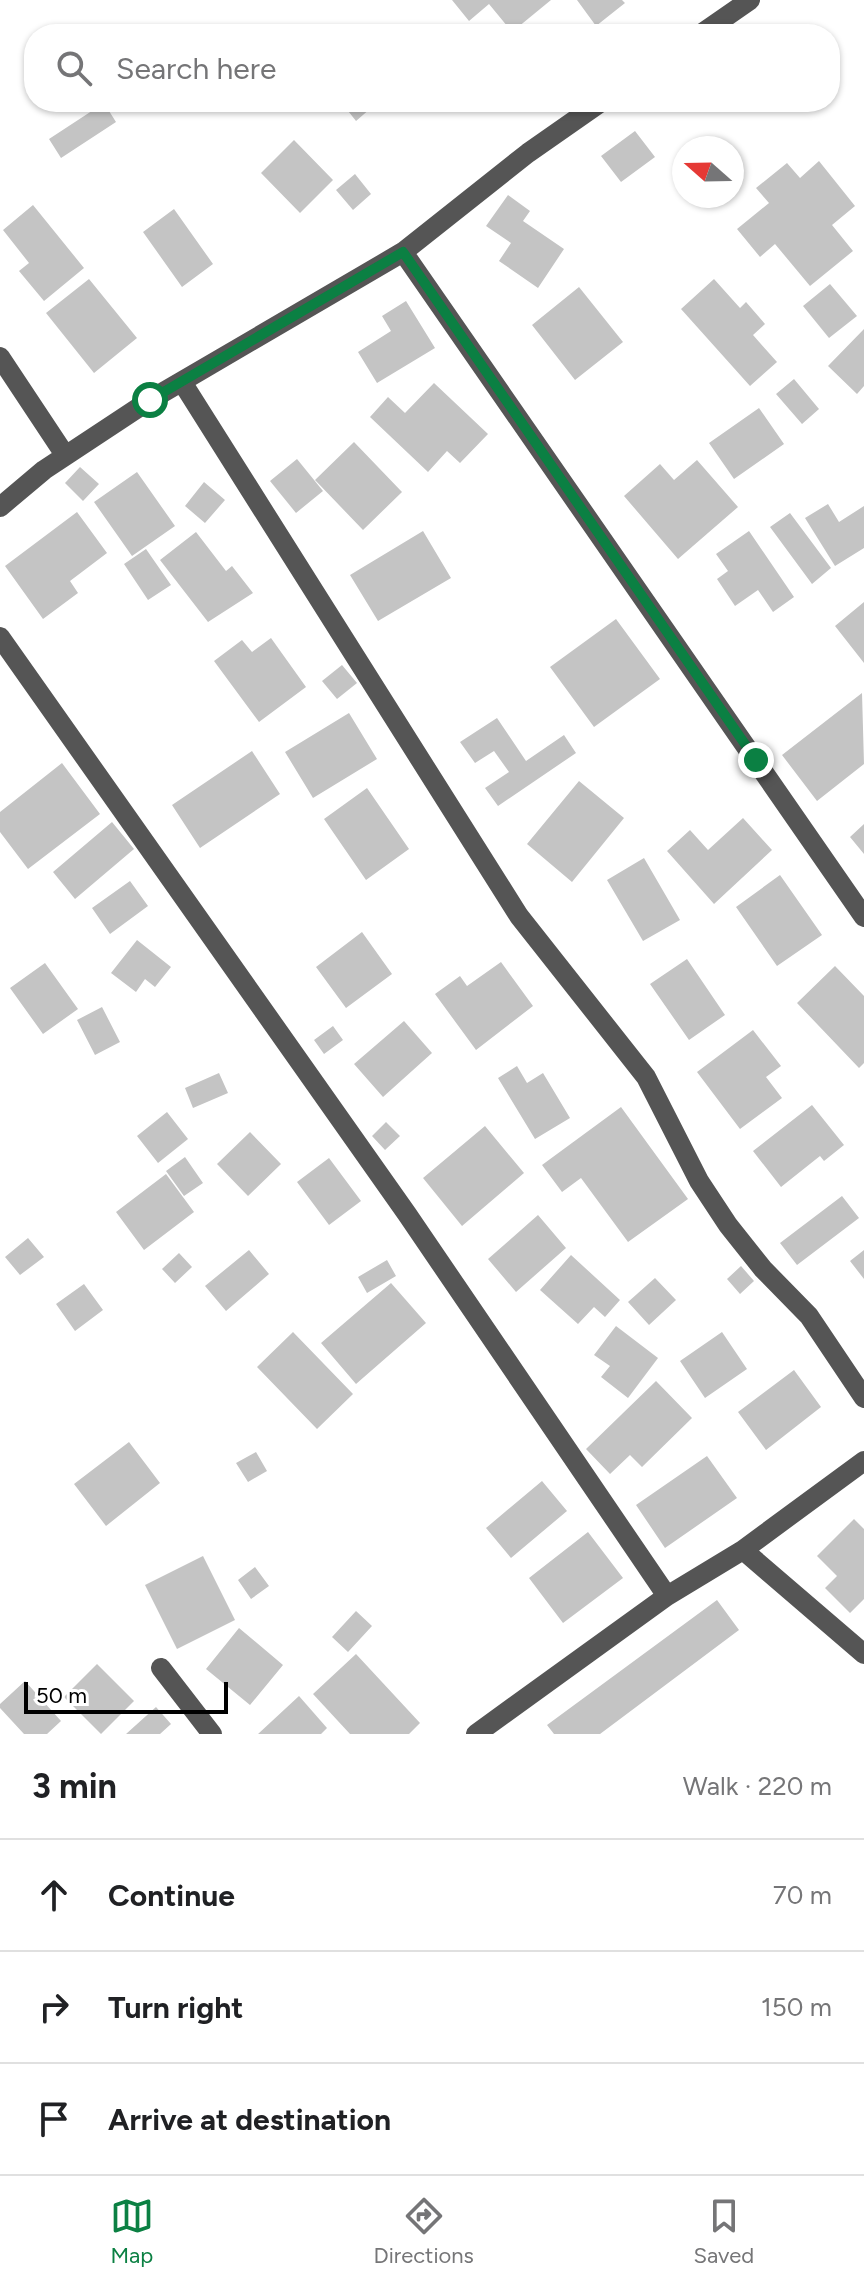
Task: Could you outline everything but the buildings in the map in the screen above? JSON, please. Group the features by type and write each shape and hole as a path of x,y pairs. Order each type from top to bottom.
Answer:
{"street":[{"path":"715,24 748,1"},
{"path":"0,507 65,455 403,252 528,153 587,112"},
{"path":"403,252 864,917"},
{"path":"0,357 65,455"},
{"path":"182,382 519,916 646,1077 699,1181 728,1225 763,1269 809,1316 864,1398"},
{"path":"0,637 407,1214 667,1596"},
{"path":"476,1734 667,1596 743,1550 864,1461"},
{"path":"743,1550 864,1654"},
{"path":"161,1668 212,1734"}],"route":[{"path":"150,400 403,252 756,760"}]}
